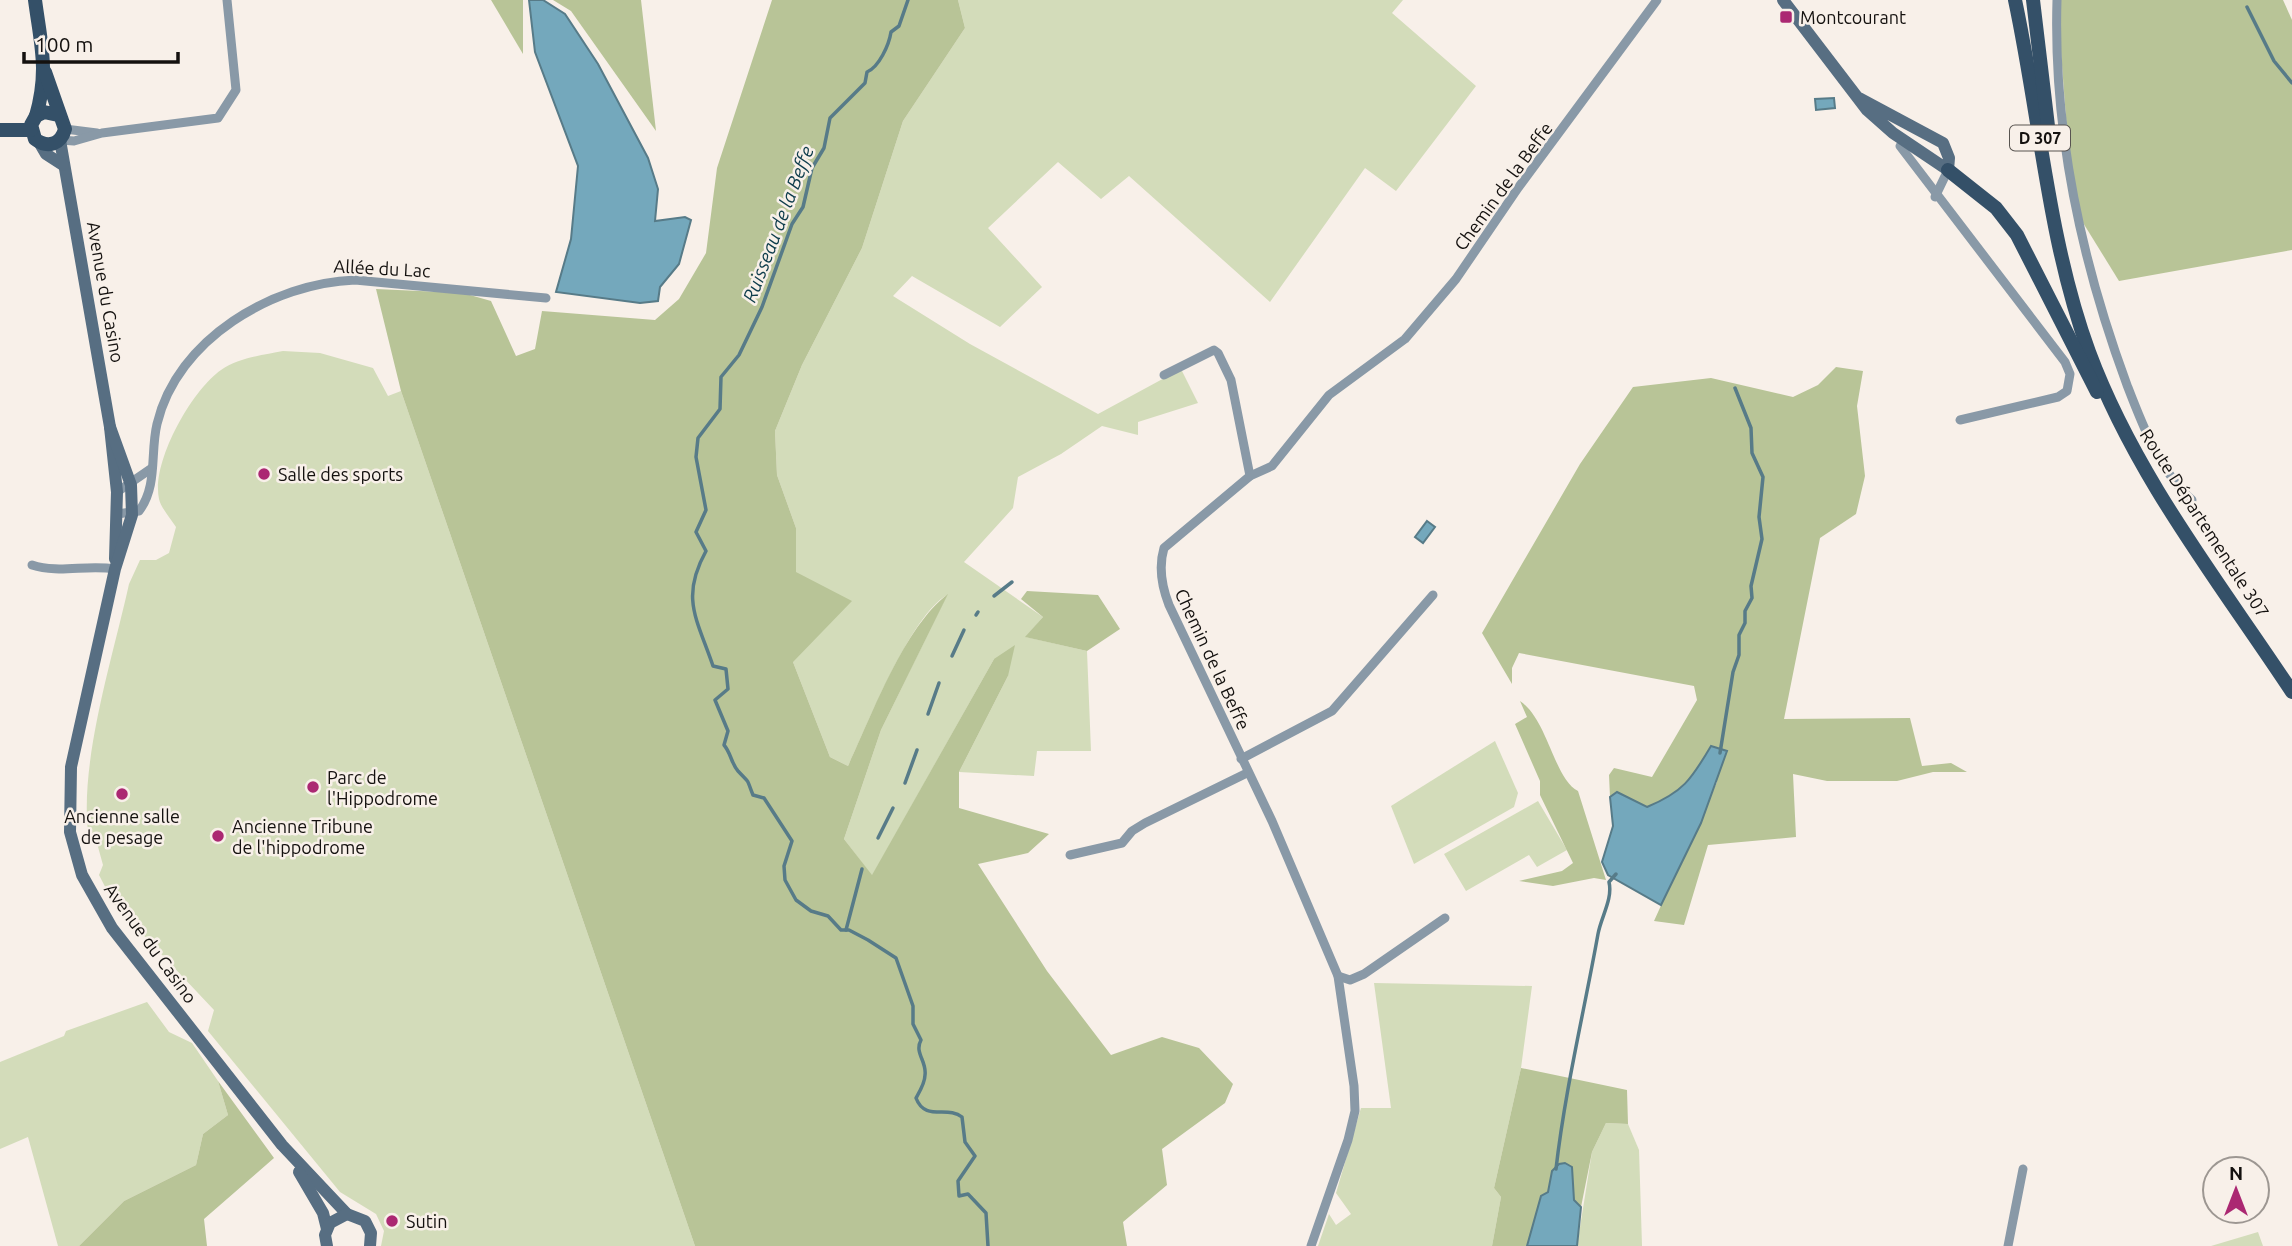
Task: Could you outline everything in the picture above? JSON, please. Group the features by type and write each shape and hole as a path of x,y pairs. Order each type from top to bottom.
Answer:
{"main road":[{"path":"35,0 45,72 61,131"},
{"name":"Route Départementale 307","path":"2015,0 2067,276 2102,384 2120,426 2164,500 2292,692"},
{"path":"2033,0 2067,276"},
{"path":"35,130 45,72"},
{"path":"35,130 44,112 61,131"},
{"path":"0,130 35,130 50,145 61,131"},
{"path":"1948,170 1996,208 2017,235 2118,435 2164,500"}],"street":[{"path":"61,131 75,141 102,133 218,118 236,90 227,0"},
{"name":"Chemin de la Beffe","path":"1311,1246 1348,1140 1355,1109 1338,976 1272,821 1169,605 1163,587 1161,559 1164,548 1250,476 1272,466 1329,395 1392,350 1433,307 1657,0"},
{"path":"1783,0 1879,122 1948,170"},
{"path":"2057,0 2062,95 2075,200 2100,313 2149,438 2182,491 2192,500"},
{"path":"1859,98 1943,143 1949,158 1948,170 1935,196"},
{"path":"35,130 46,154 63,165"},
{"name":"Avenue du Casino","path":"61,131 63,165 110,426"},
{"path":"1900,146 1935,196 2064,362 2070,383 2067,391 2058,397 1960,420"},
{"name":"Allée du Lac","path":"132,515 139,511 148,499 157,424 173,382 235,318 262,303 325,281 355,279 546,298"},
{"path":"1164,375 1206,353 1218,353 1231,380 1250,476"},
{"path":"110,426 131,485 132,515 115,569"},
{"path":"110,426 117,492 115,569"},
{"path":"117,492 131,485 152,468"},
{"path":"117,514 132,515"},
{"path":"32,565 46,570 102,567 115,569"},
{"name":"Avenue du Casino","path":"115,569 71,768 68,808 75,853 82,875 106,919 282,1145"},
{"path":"1241,759 1332,711 1433,594"},
{"path":"1070,855 1122,842 1132,831 1145,823 1247,773"},
{"path":"1338,976 1350,980 1364,974 1445,918"},
{"path":"282,1145 347,1214 365,1221 371,1233 370,1246"},
{"path":"282,1145 316,1198 326,1241"},
{"path":"2008,1246 2023,1169"},
{"path":"326,1241 335,1219 347,1214"}],"green space":[{"path":"491,0 523,0 523,54"},
{"path":"553,0 641,0 656,131 571,11"},
{"path":"772,0 958,0 965,28 903,121 862,248 802,365 775,431 777,475 796,528 796,572 852,601 793,662 830,757 848,766 903,649 932,609 948,594 881,730 844,839 872,875 994,659 1015,645 1008,676 959,772 959,808 1049,834 1028,853 978,864 1047,971 1111,1055 1162,1037 1199,1048 1233,1084 1225,1103 1162,1149 1167,1185 1123,1222 1127,1246 695,1246 401,391 376,289 463,293 491,301 516,356 535,349 542,311 655,320 679,299 706,253 717,168"},
{"path":"958,0 1403,0 1392,13 1476,86 1396,191 1365,168 1270,302 1129,176 1101,199 1058,162 988,228 1042,287 1000,327 912,276 893,296 970,344 1098,414 1181,369 1198,403 1138,422 1138,435 1102,426 1061,454 1018,477 1013,508 964,562 1043,617 1026,637 1087,651 1091,751 1037,751 1034,776 959,772 1008,676 994,659 872,876 844,839 881,730 947,595 933,607 905,647 848,766 830,757 793,662 796,528 777,475 775,431 802,365 862,248 903,121 965,28"},
{"path":"2057,0 2283,0 2292,20 2292,250 2119,281 2077,213 2069,157"},
{"name":"Parc de l'Hippodrome","path":"283,351 320,353 373,368 388,396 401,391 695,1246 381,1246 384,1231 376,1214 340,1192 208,1031 214,1010 114,904 99,875 103,865 95,836 88,831 87,803 93,740 129,584 140,560 156,560 169,553 176,527 159,499 158,484 167,447 198,393 221,370 243,360"},
{"path":"1836,367 1863,371 1857,406 1865,476 1856,514 1820,538 1784,719 1910,718 1922,766 1951,763 1967,772 1933,772 1897,781 1827,781 1793,774 1796,837 1708,845 1684,925 1654,921 1717,782 1711,747 1685,784 1647,807 1617,792 1610,797 1609,775 1614,768 1652,777 1697,700 1694,686 1519,653 1512,668 1512,684 1482,633 1580,464 1633,387 1711,378 1793,397 1818,385"},
{"path":"1027,591 1098,595 1120,629 1087,651 1025,637 1043,617 1021,599"},
{"path":"1520,701 1538,721 1563,775 1578,791 1606,880 1594,878 1553,886 1519,881 1562,871 1573,863 1540,795 1540,781 1515,724 1527,717"},
{"path":"1495,741 1518,793 1514,807 1414,864 1391,806"},
{"path":"1538,801 1567,850 1537,867 1529,855 1466,891 1444,854"},
{"path":"1374,983 1532,986 1521,1068 1494,1188 1501,1197 1492,1246 1318,1246 1329,1214 1336,1225 1351,1214 1336,1193 1361,1108 1391,1108"},
{"path":"147,1002 169,1032 192,1043 218,1081 228,1115 203,1134 196,1165 124,1201 79,1246 58,1246 28,1137 0,1149 0,1062 64,1036 66,1031"},
{"path":"1521,1068 1627,1090 1628,1124 1606,1123 1592,1152 1581,1207 1574,1200 1572,1167 1559,1164 1552,1171 1548,1192 1541,1197 1527,1246 1492,1246 1501,1197 1494,1188"},
{"path":"218,1081 274,1158 204,1219 207,1246 79,1246 124,1201 196,1165 203,1134 228,1115"},
{"path":"1606,1123 1628,1124 1639,1150 1642,1246 1577,1246 1592,1152"},
{"path":"2258,1232 2263,1246 2211,1246"}],"water":[{"path":"529,0 543,0 565,14 598,64 648,158 658,189 655,221 685,217 691,220 679,264 660,287 658,301 640,303 556,292 571,239 578,166 535,52"},
{"path":"1834,98 1835,108 1816,110 1815,99"},
{"path":"1427,521 1435,527 1423,543 1415,537"},
{"path":"1711,746 1727,751 1701,823 1661,905 1608,875 1602,862 1613,826 1610,797 1617,792 1647,807 1669,796 1685,784"},
{"path":"1565,1163 1572,1167 1574,1200 1581,1207 1577,1246 1527,1246 1541,1196 1548,1192 1552,1171 1559,1164"}],"waterway":[{"name":"Ruisseau de la Beffe","path":"908,0 899,26 891,32 879,61 867,72 865,83 830,118 824,148 812,168 803,207 792,224 762,307 739,355 721,377 720,409 698,438 696,457 706,510 696,532 706,551 698,568 693,596 697,621 713,666 726,669 728,689 715,700 728,731 724,745 753,795 764,798 792,841 784,866 785,880 796,900 811,911 828,916 841,930 849,930 896,958 913,1006 913,1024 921,1040 919,1049 925,1078 916,1098 925,1109 950,1112 962,1117 965,1142 975,1156 958,1181 959,1196 968,1194 986,1213 988,1246"},
{"path":"2247,7 2274,61 2292,83"},
{"path":"1720,753 1733,672 1739,655 1739,635 1745,623 1745,611 1752,598 1751,586 1762,539 1759,517 1763,477 1752,453 1751,428 1735,388"},
{"path":"994,596 1012,582"},
{"path":"952,656 964,630"},
{"path":"928,714 939,683"},
{"path":"905,783 917,750"},
{"path":"878,838 893,808"},
{"path":"846,930 862,869"},
{"path":"1556,1169 1598,934 1608,901 1609,882 1616,874"}],"place":[{"name":"Montcourant","path":"1786,17"},
{"name":"Salle des sports","path":"264,474"},
{"name":"Parc de l'Hippodrome","path":"313,787"},
{"name":"Ancienne salle de pesage","path":"122,794"},
{"name":"Ancienne Tribune de l'hippodrome","path":"218,836"},
{"name":"Sutin","path":"392,1221"}]}
